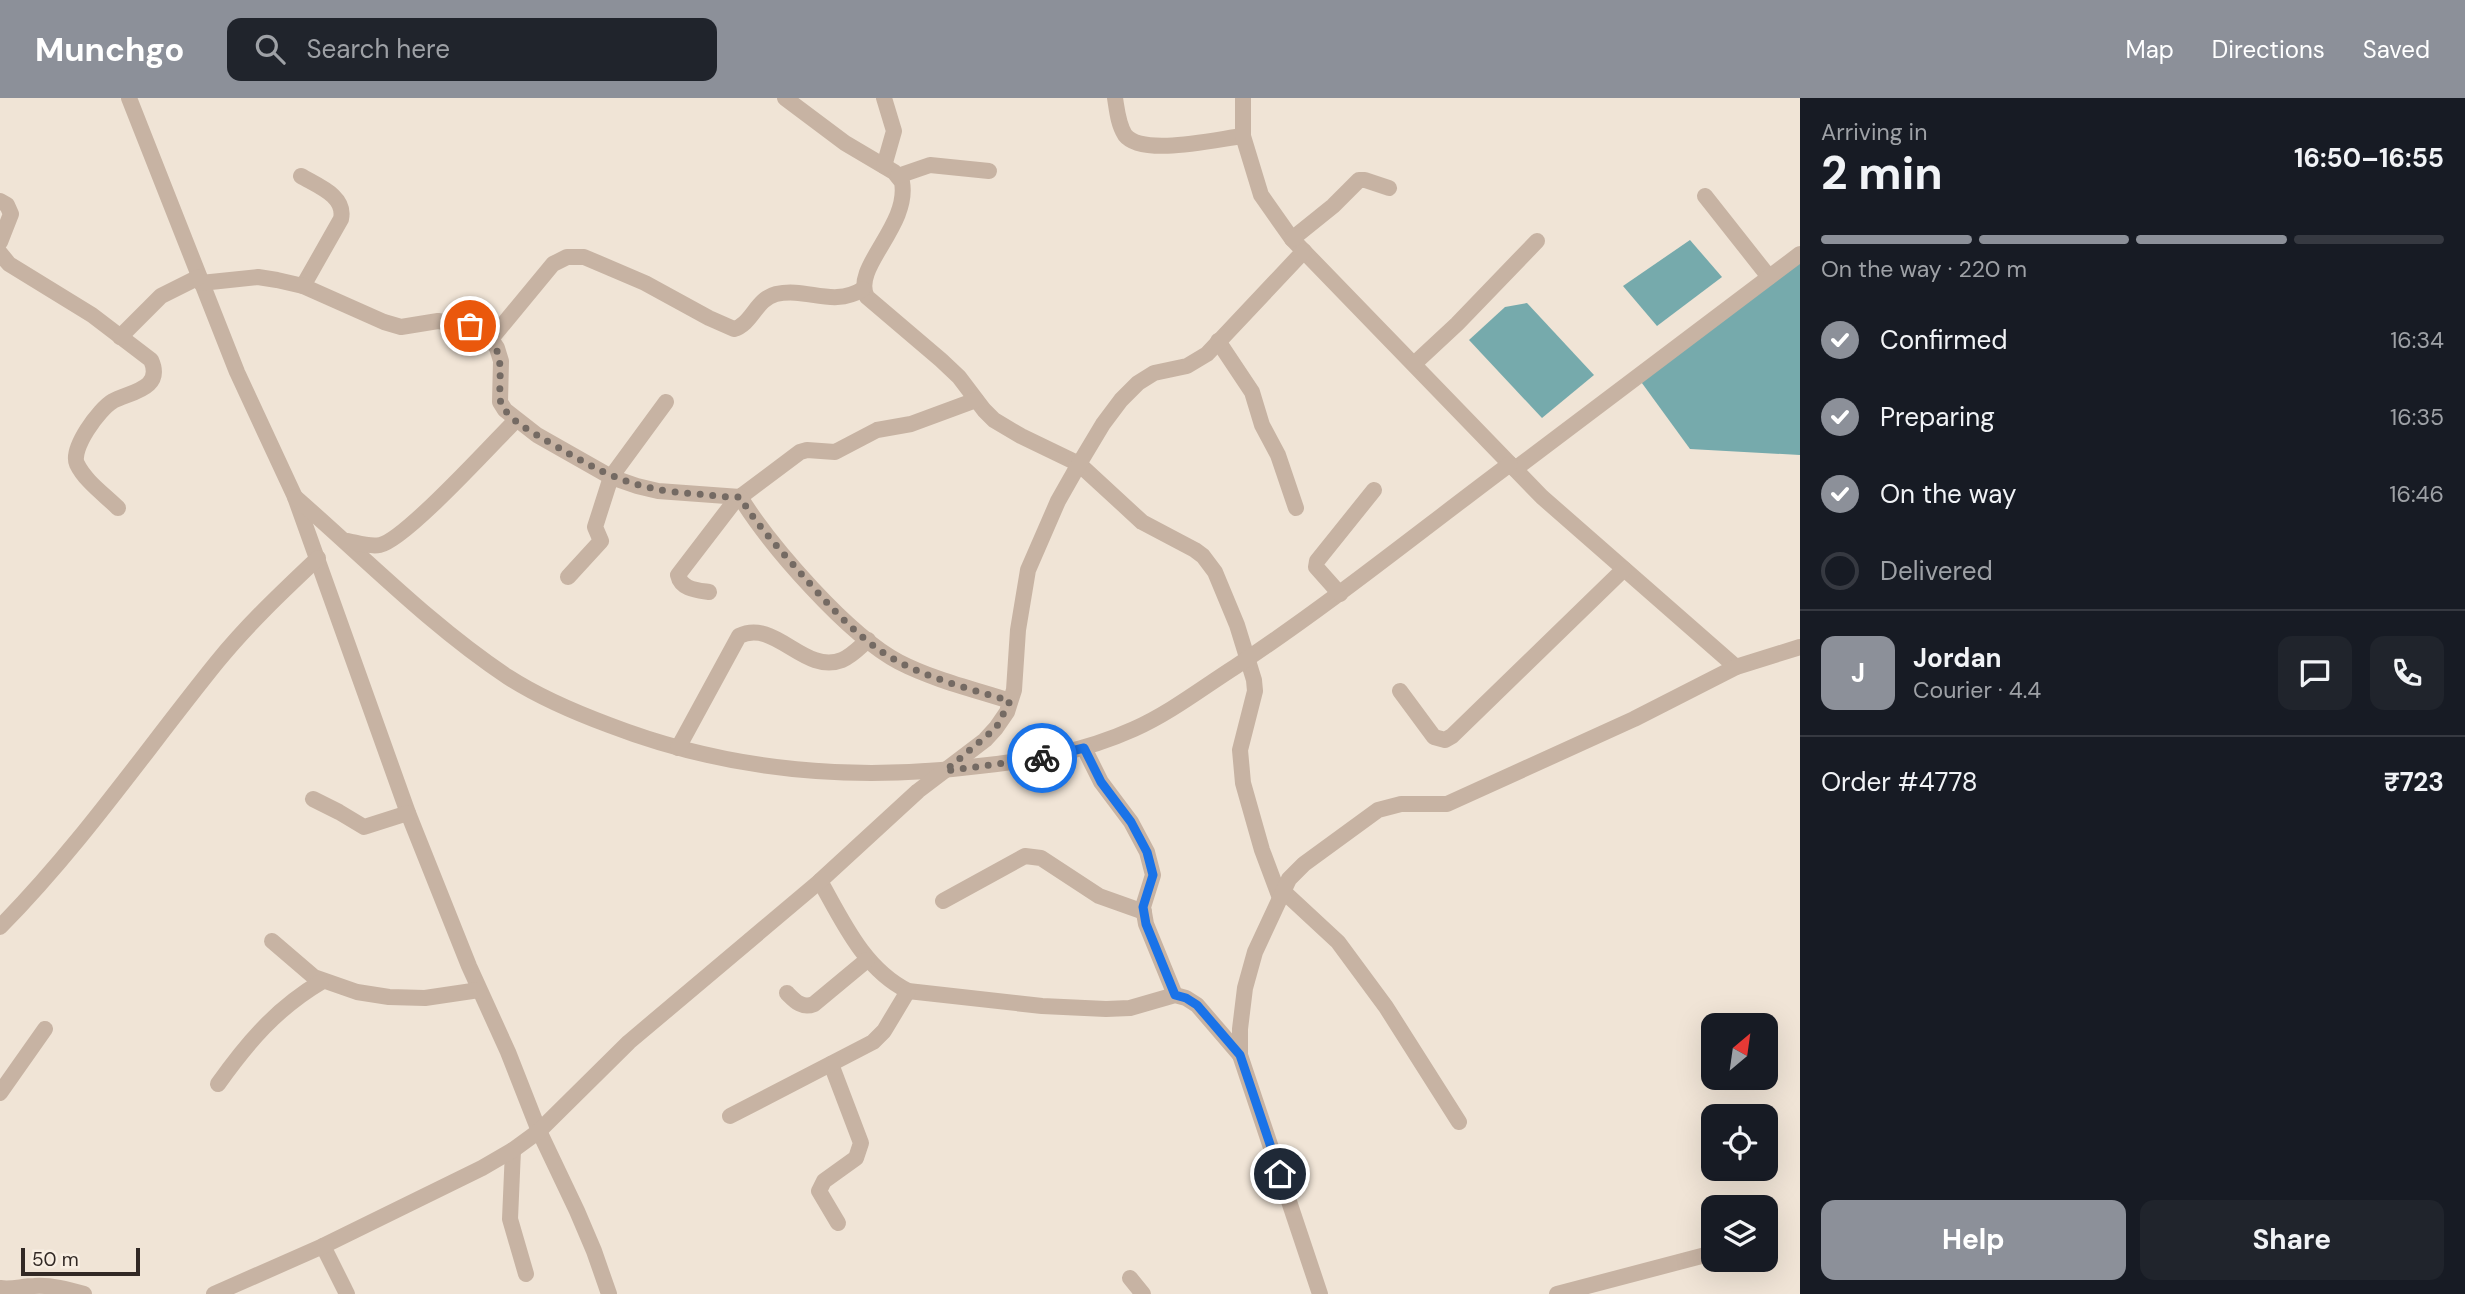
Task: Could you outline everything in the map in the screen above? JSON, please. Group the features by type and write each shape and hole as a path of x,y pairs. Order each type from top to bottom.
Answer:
{"street":[{"path":"129,98 237,372 295,497 408,813 539,1131 586,1231 608,1294"},
{"path":"785,98 845,143 898,176 903,188 894,227 867,271 863,289 875,305 960,377 984,410 1005,427 1079,464 1142,522 1203,556 1214,572 1237,625 1255,691 1240,750 1243,783 1262,849 1281,895 1338,942 1393,1018 1460,1122"},
{"path":"884,98 894,131 884,166"},
{"path":"1115,98 1119,123 1125,134 1137,143 1168,147 1243,136"},
{"path":"1242,98 1243,136 1261,195 1298,245 1542,497 1736,667"},
{"path":"898,176 930,165 989,171"},
{"path":"302,176 335,197 342,212 341,219 303,286"},
{"path":"215,1294 323,1246 513,1150 539,1131 629,1042 820,881 918,791 996,728 1014,690 1018,631 1028,570 1058,501 1103,424 1138,383 1154,373 1186,366 1207,354 1327,211 1359,180 1389,188"},
{"path":"1705,196 1769,277"},
{"path":"0,201 11,214 0,242"},
{"path":"1414,364 1457,324 1536,241"},
{"path":"0,253 9,264 92,315 150,360 155,369 145,387 111,402 103,410 75,452 81,471 118,508"},
{"path":"295,497 443,628 509,677 568,709 631,734 712,758 787,770 837,774 945,771 1030,760 1084,748 1137,728 1179,704 1340,594 1800,254"},
{"path":"491,340 553,264 567,257 584,257 617,270 734,329 740,327 763,300 773,295 786,293 843,298 863,289"},
{"path":"121,337 161,296 200,280 258,277 303,286 401,327 438,321 470,326 491,340 501,361 500,402 516,420 537,435 611,477 658,491 738,497 765,534 820,595 868,640 897,661 926,674 1010,701"},
{"path":"1218,341 1252,392 1262,425 1278,455 1296,508"},
{"path":"709,592 685,586 678,575 738,497 800,452 835,452 877,430 911,424 976,400"},
{"path":"568,577 601,541 595,527 611,477 666,402"},
{"path":"345,541 367,545 391,541 516,420"},
{"path":"1340,594 1319,571 1317,561 1374,490"},
{"path":"0,927 89,828 239,636 318,558"},
{"path":"1400,691 1434,737 1444,740 1452,736 1624,569"},
{"path":"678,748 739,636 748,631 758,632 807,658 826,663 841,660 868,640"},
{"path":"1320,1294 1240,1055 1245,988 1255,952 1289,879 1304,864 1378,810 1401,803 1447,804 1634,719 1736,667 1800,647"},
{"path":"1084,748 1101,782 1131,822 1147,852 1153,875 1143,907 1146,924 1175,995"},
{"path":"313,799 364,827 408,813"},
{"path":"943,901 1025,856 1033,856 1041,858 1099,896 1144,912"},
{"path":"820,881 867,960 893,983 908,990 1042,1006 1106,1009 1130,1007 1175,995 1197,1005 1240,1055"},
{"path":"272,941 321,982 357,992 389,997 425,998 479,990"},
{"path":"787,993 807,1007 867,960"},
{"path":"218,1084 261,1028 295,997 321,982"},
{"path":"730,1116 873,1042 884,1031 908,990"},
{"path":"0,1093 46,1029"},
{"path":"831,1063 861,1143 856,1158 824,1181 819,1191 838,1223"},
{"path":"513,1150 510,1219 526,1274"},
{"path":"323,1246 347,1294"},
{"path":"1557,1294 1701,1256"},
{"path":"1129,1278 1143,1294"},
{"path":"0,1288 9,1290 32,1286 59,1286 83,1294"}],"water":[{"path":"1690,240 1722,277 1657,326 1623,286"},
{"path":"1800,262 1800,455 1690,449 1639,379"},
{"path":"1527,303 1594,375 1542,418 1469,340 1505,307"}],"way so far":[{"path":"470,326 482,332 497,348 501,361 500,402 516,420 537,435 611,477 637,486 658,491 740,497 765,534 820,595 878,648 897,661 926,674 1010,701 1007,712 985,740 945,771 1042,758"}],"route":[{"path":"1042,758 1084,748 1101,782 1131,822 1152,865 1153,875 1143,907 1146,924 1175,995 1197,1005 1240,1055 1280,1174"}]}
